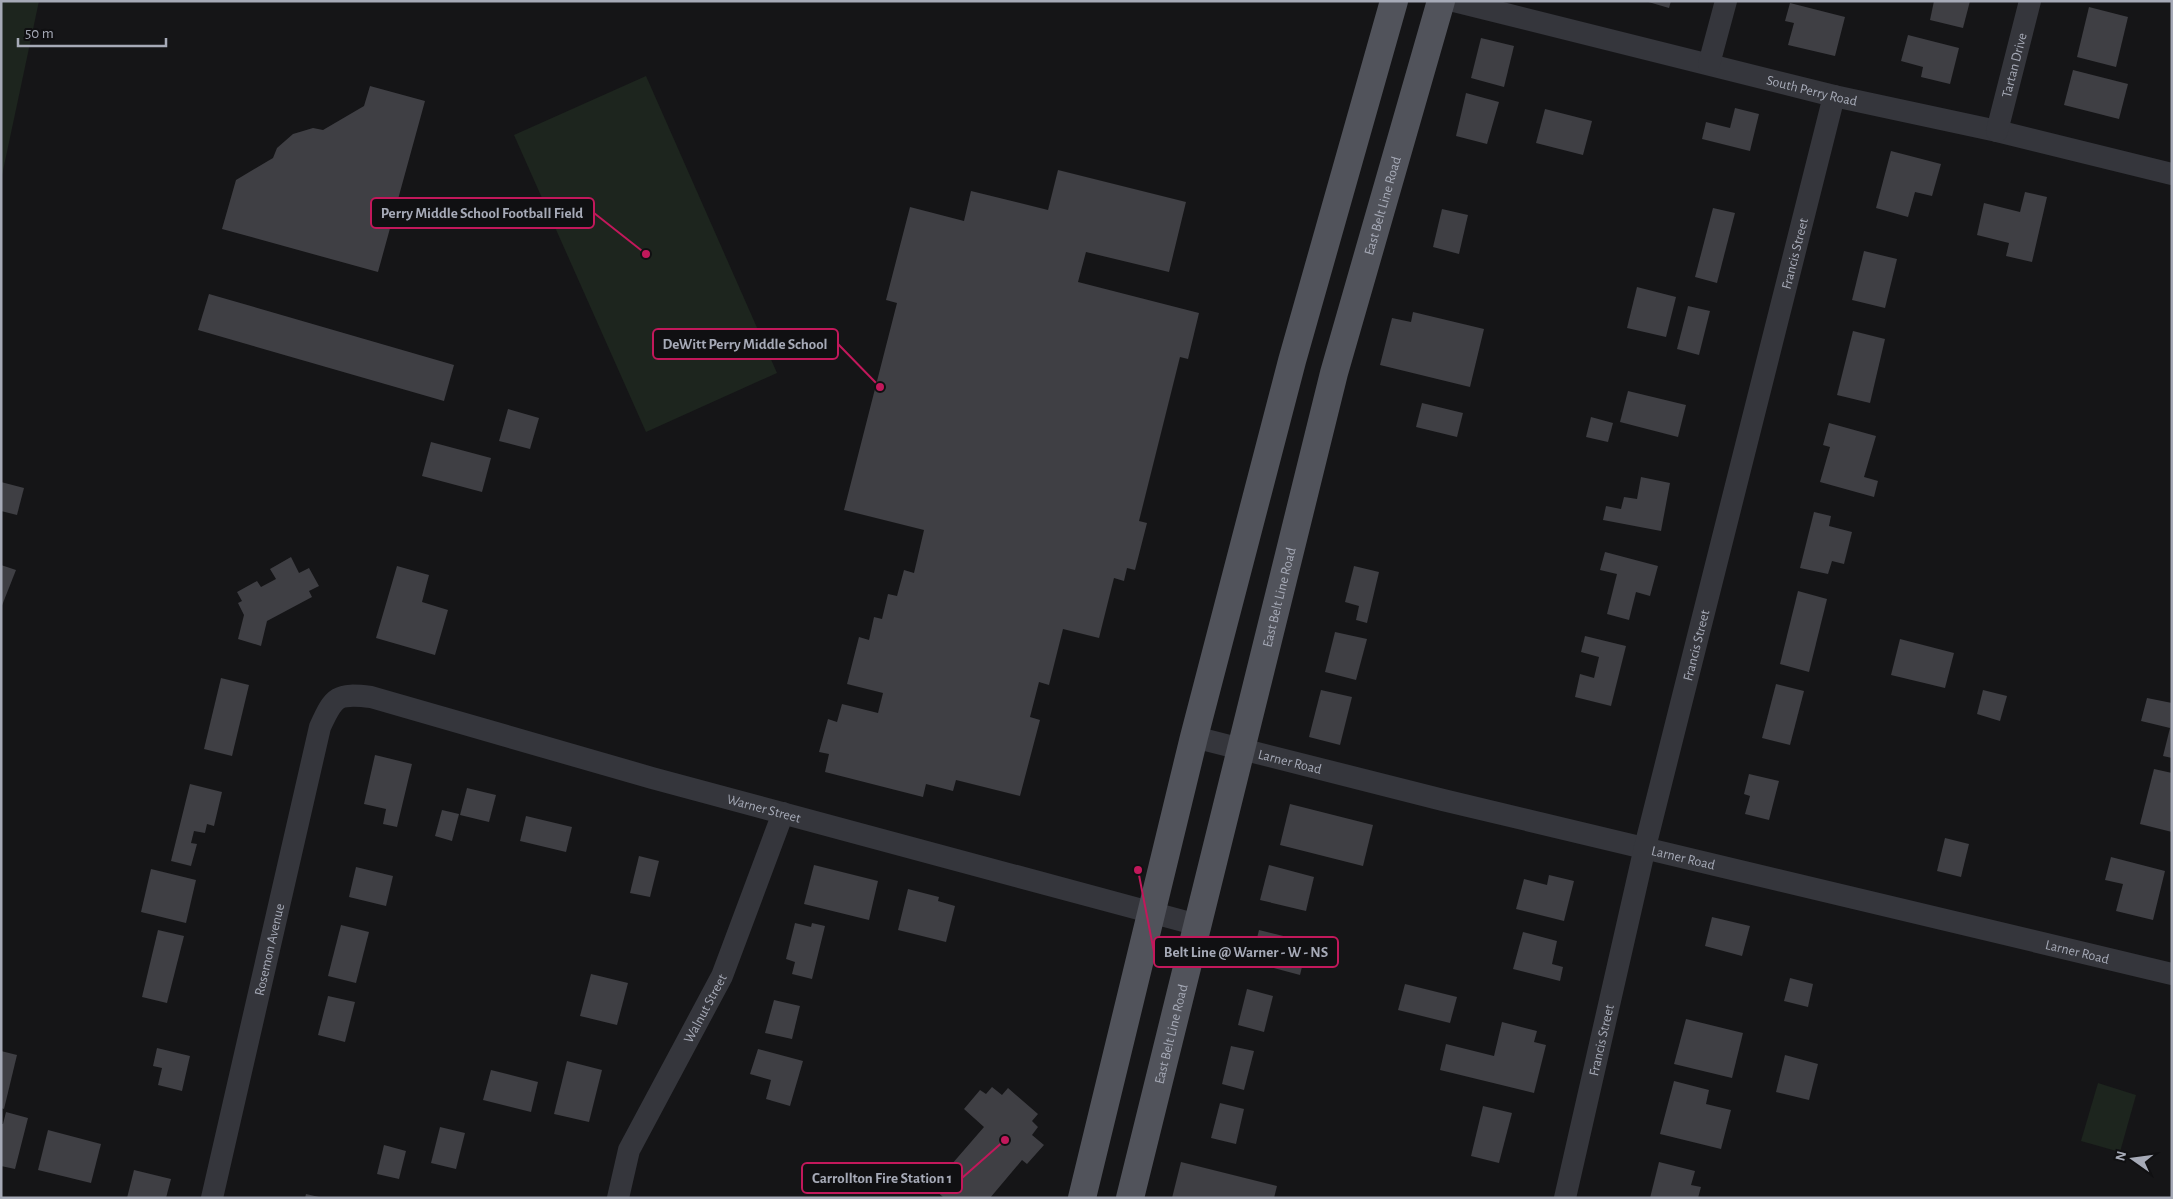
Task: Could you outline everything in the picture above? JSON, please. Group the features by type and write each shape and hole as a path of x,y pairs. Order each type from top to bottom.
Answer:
{"main road":[{"path":"1082,1198 1153,914 1194,737 1321,251 1394,1"},
{"name":"East Belt Line Road","path":"1130,1198 1334,373 1441,1"}],"street":[{"name":"South Perry Road","path":"1454,1 1834,96 1997,131 2172,174"},
{"path":"1710,64 1726,1"},
{"name":"Tartan Drive","path":"1997,131 2030,1"},
{"name":"Francis Street","path":"1565,1198 1645,847 1834,96"},
{"name":"Warner Street","path":"331,703 348,694 371,697 652,778 1198,925"},
{"name":"Rosemon Avenue","path":"212,1198 320,727 331,703"},
{"name":"Larner Road","path":"1194,737 1443,800 2172,974"},
{"name":"Walnut Street","path":"618,1198 628,1150 722,976 783,813"}],"shaded area":[{"path":"1,1 39,1 1,180"},
{"path":"646,76 777,373 646,432 514,135"},
{"path":"2098,1083 2136,1095 2120,1152 2081,1141"}],"building":[{"path":"1645,1 1671,1 1669,8"},
{"path":"1934,1 1970,1 1963,28 1930,20"},
{"path":"1790,3 1845,17 1835,56 1788,45 1794,23 1785,21"},
{"path":"2089,7 2128,17 2116,67 2077,57"},
{"path":"1908,35 1959,48 1950,84 1921,77 1923,67 1901,61"},
{"path":"1481,38 1514,46 1504,87 1471,78"},
{"path":"2073,70 2128,84 2119,119 2064,105"},
{"path":"370,86 425,101 378,272 222,229 236,180 273,158 277,148 293,134 313,128 323,130 364,106"},
{"path":"1466,93 1499,102 1487,144 1456,136"},
{"path":"1735,108 1759,114 1750,151 1702,139 1706,122 1730,128"},
{"path":"1545,109 1592,121 1583,155 1536,143"},
{"path":"1891,151 1941,164 1932,196 1915,192 1908,217 1876,208"},
{"path":"1058,170 1186,202 1169,272 1086,252 1078,282 1199,313 1188,359 1180,357 1139,521 1147,523 1135,570 1127,568 1124,581 1114,578 1099,638 1063,629 1049,685 1039,682 1030,717 1040,720 1020,796 956,780 953,791 926,784 923,797 825,772 829,754 819,752 828,719 837,722 842,704 878,713 883,693 847,684 859,637 869,640 874,617 882,619 888,594 897,596 904,570 914,573 924,530 844,510 897,303 886,300 910,207 964,221 971,191 1048,210"},
{"path":"2025,192 2047,197 2032,262 2006,256 2009,243 1977,235 1984,203 2020,212"},
{"path":"1713,208 1735,213 1717,283 1695,277"},
{"path":"1442,209 1468,215 1459,254 1433,247"},
{"path":"1864,251 1897,259 1885,308 1852,300"},
{"path":"1637,287 1676,297 1666,337 1627,328"},
{"path":"209,294 454,365 444,401 198,330"},
{"path":"1688,306 1710,311 1699,355 1677,349"},
{"path":"1413,312 1484,329 1470,387 1380,365 1392,318 1411,322"},
{"path":"1853,331 1885,339 1870,403 1837,395"},
{"path":"1628,391 1686,405 1678,437 1620,422"},
{"path":"1422,403 1463,413 1457,437 1416,427"},
{"path":"508,409 539,418 530,449 499,441"},
{"path":"1591,417 1613,423 1608,442 1586,437"},
{"path":"1829,423 1876,436 1864,477 1878,481 1874,497 1820,482 1830,447 1823,445"},
{"path":"431,442 491,458 482,492 422,476"},
{"path":"1641,477 1670,483 1661,531 1603,520 1606,506 1621,509 1624,497 1637,499"},
{"path":"1,482 24,488 17,515 1,511"},
{"path":"1814,512 1831,516 1829,526 1852,532 1844,564 1832,561 1828,574 1800,568"},
{"path":"1605,552 1658,566 1650,596 1636,592 1629,620 1607,614 1617,574 1600,570"},
{"path":"291,557 299,573 309,568 319,586 309,591 312,597 267,621 261,646 238,639 244,615 238,603 242,601 237,592 257,581 261,587 276,579 270,569"},
{"path":"1,565 16,570 1,608"},
{"path":"397,566 429,575 422,602 448,610 435,655 376,638"},
{"path":"1354,566 1379,572 1367,623 1356,620 1359,606 1345,602"},
{"path":"1798,591 1827,599 1809,672 1780,664"},
{"path":"1335,632 1367,639 1356,680 1325,672"},
{"path":"1585,636 1626,646 1611,706 1575,697 1580,674 1594,678 1599,657 1581,652"},
{"path":"1900,639 1954,653 1945,688 1891,675"},
{"path":"221,678 249,685 232,756 204,749"},
{"path":"1776,684 1804,691 1790,745 1762,738"},
{"path":"1321,690 1352,697 1340,745 1309,737"},
{"path":"1983,690 2007,696 2000,721 1977,714"},
{"path":"2147,698 2172,703 2172,758 2163,756 2170,728 2141,721"},
{"path":"375,755 412,764 397,827 383,824 386,809 364,804"},
{"path":"2154,769 2172,773 2172,832 2140,824"},
{"path":"1749,774 1779,781 1769,820 1745,814 1750,796 1744,794"},
{"path":"190,784 222,792 214,826 207,824 205,833 194,831 191,843 197,844 191,866 171,861"},
{"path":"467,788 496,795 489,822 460,815"},
{"path":"1290,804 1373,825 1363,866 1280,845"},
{"path":"442,810 459,814 452,841 435,836"},
{"path":"526,816 572,827 566,852 520,841"},
{"path":"1945,838 1969,844 1961,877 1937,871"},
{"path":"639,856 659,861 650,897 630,893"},
{"path":"2111,857 2165,871 2153,920 2116,911 2123,884 2105,880"},
{"path":"814,865 878,881 869,920 804,904"},
{"path":"1269,865 1314,877 1306,911 1260,900"},
{"path":"356,867 393,876 386,906 349,897"},
{"path":"151,869 196,880 186,923 141,912"},
{"path":"1549,875 1574,881 1564,921 1516,909 1524,879 1547,885"},
{"path":"908,889 939,897 938,901 955,906 946,942 898,930"},
{"path":"1712,917 1750,926 1742,956 1705,946"},
{"path":"795,923 811,927 812,923 825,926 812,979 792,974 795,962 786,959"},
{"path":"341,925 369,932 356,983 328,976"},
{"path":"158,930 184,936 167,1003 142,997"},
{"path":"1259,930 1308,942 1300,975 1251,962"},
{"path":"1523,932 1557,941 1552,964 1563,967 1560,981 1513,969"},
{"path":"591,974 628,983 617,1025 580,1016"},
{"path":"1790,978 1813,984 1808,1007 1784,1001"},
{"path":"1405,984 1457,997 1450,1023 1398,1010"},
{"path":"1247,989 1273,996 1264,1032 1238,1025"},
{"path":"328,996 355,1002 345,1042 318,1035"},
{"path":"774,1000 800,1006 792,1039 765,1033"},
{"path":"1686,1019 1743,1033 1732,1078 1674,1064"},
{"path":"1502,1022 1537,1031 1534,1042 1546,1045 1534,1093 1440,1070 1446,1044 1494,1056"},
{"path":"1231,1046 1254,1051 1244,1090 1222,1084"},
{"path":"157,1048 190,1056 182,1091 158,1085 162,1068 153,1066"},
{"path":"758,1049 803,1061 790,1106 766,1099 771,1080 750,1074"},
{"path":"1,1051 17,1055 4,1109 1,1108"},
{"path":"1785,1055 1818,1064 1809,1100 1776,1092"},
{"path":"567,1061 602,1070 589,1122 554,1114"},
{"path":"491,1070 538,1082 531,1112 483,1100"},
{"path":"1674,1081 1709,1090 1706,1104 1731,1110 1721,1149 1660,1134"},
{"path":"992,1087 1002,1095 1008,1088 1038,1114 1032,1121 1038,1127 1032,1135 1044,1145 1027,1164 1022,1160 990,1198 944,1198 932,1187 984,1127 964,1109 980,1090 986,1094"},
{"path":"1220,1103 1244,1109 1236,1144 1211,1138"},
{"path":"1483,1106 1512,1113 1499,1163 1471,1156"},
{"path":"6,1112 28,1118 15,1169 1,1166 1,1124 3,1124"},
{"path":"440,1127 465,1133 456,1169 431,1163"},
{"path":"48,1130 101,1144 91,1183 38,1170"},
{"path":"384,1145 406,1151 399,1179 377,1174"},
{"path":"1181,1162 1277,1186 1274,1198 1172,1198"},
{"path":"1659,1162 1695,1171 1691,1185 1701,1187 1698,1198 1650,1198"},
{"path":"134,1170 171,1179 166,1198 127,1198"},
{"path":"306,1194 319,1197 319,1198 305,1198"}],"place":[{"name":"Perry Middle School Football Field","path":"646,254"},
{"name":"DeWitt Perry Middle School","path":"880,387"},
{"name":"Belt Line @ Warner - W - NS","path":"1138,870"},
{"name":"Carrollton Fire Station 1","path":"1005,1140"}]}
